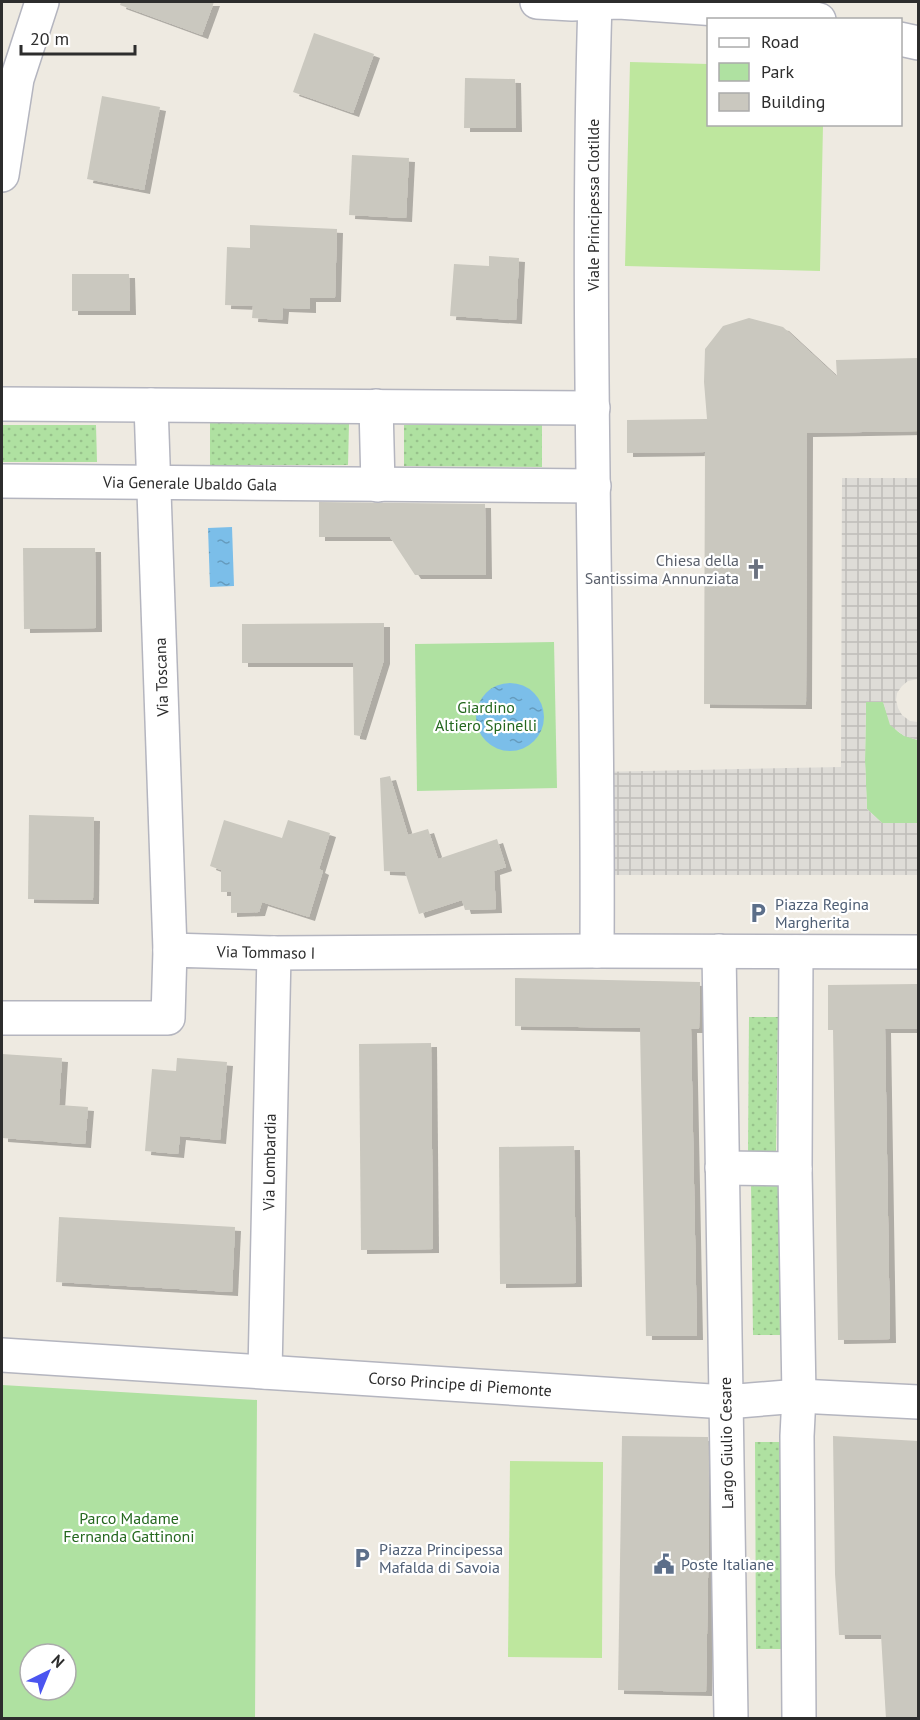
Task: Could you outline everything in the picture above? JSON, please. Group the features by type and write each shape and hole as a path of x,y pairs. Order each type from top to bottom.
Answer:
{"street":[{"path":"2,175 17,79 42,2"},
{"path":"537,2 572,4 620,2 800,15 811,18"},
{"name":"Viale Principessa Clotilde","path":"593,408 592,84 596,2"},
{"path":"902,39 918,43"},
{"path":"2,404 593,408 597,951 918,952"},
{"name":"Via Toscana","path":"151,405 170,950"},
{"path":"376,406 378,485"},
{"name":"Via Generale Ubaldo Gala","path":"2,481 594,486"},
{"path":"2,1018 168,1018 170,950"},
{"name":"Via Tommaso I","path":"170,950 274,953 597,951"},
{"name":"Largo Giulio Cesare","path":"719,951 731,1719"},
{"path":"796,952 795,1169 799,1396 797,1436 799,1719"},
{"name":"Via Lombardia","path":"265,1372 274,953"},
{"path":"722,1168 795,1169"},
{"name":"Corso Principe di Piemonte","path":"2,1355 726,1402 799,1396 918,1402"}],"green space":[{"path":"630,62 707,64 707,126 823,126 820,271 625,266"},
{"path":"210,423 349,424 348,465 210,465"},
{"path":"2,425 96,425 97,462 2,462"},
{"path":"404,425 542,425 542,467 404,466"},
{"name":"Giardino Altiero Spinelli","path":"554,642 557,788 417,791 415,644"},
{"path":"883,701 894,727 903,734 918,740 918,823 882,823 867,809 866,702"},
{"path":"749,1017 778,1017 776,1151 748,1152"},
{"path":"751,1184 779,1184 780,1335 753,1335"},
{"name":"Parco Madame Fernanda Gattinoni","path":"2,1385 257,1400 255,1718 2,1718"},
{"path":"755,1442 783,1442 783,1649 756,1649"},
{"path":"510,1461 603,1462 602,1658 508,1657"}],"shaded area":[{"name":"Piazza Regina Margherita","path":"842,478 918,478 918,679 908,681 902,686 897,693 896,700 902,715 910,721 918,722 918,740 904,736 890,725 883,702 866,702 865,761 867,809 882,823 918,823 918,875 598,875 597,772 841,767"}],"water":[{"path":"232,527 234,586 210,587 208,528"},
{"path":"510,683 523,686 534,693 541,704 544,717 541,730 534,741 523,748 510,751 497,748 486,741 479,730 476,717 479,704 486,693 497,686"}],"building":[{"path":"121,2 214,2 202,35 120,5"},
{"path":"314,33 374,54 353,113 293,92"},
{"path":"465,78 515,79 516,128 464,128"},
{"path":"102,96 160,107 144,190 87,179"},
{"path":"352,155 409,158 406,218 349,215"},
{"path":"250,225 337,229 335,298 310,298 310,309 283,308 282,320 252,318 253,306 225,305 227,247 250,248"},
{"path":"489,256 519,258 516,320 450,316 454,264 489,266"},
{"path":"72,274 129,274 130,311 72,311"},
{"name":"Chiesa della Santissima Annunziata","path":"749,318 783,327 837,377 836,360 918,358 918,431 807,433 806,705 704,704 705,452 627,453 627,420 707,419 704,382 705,349 723,326"},
{"path":"319,502 485,504 486,575 415,575 390,537 319,537"},
{"path":"23,548 95,548 96,628 24,629"},
{"path":"384,623 384,660 360,736 354,735 353,663 242,663 242,624"},
{"path":"390,776 408,835 428,829 438,859 497,839 506,867 494,871 496,909 465,910 462,900 419,914 405,872 384,871 380,778"},
{"path":"29,815 94,817 93,900 28,899"},
{"path":"224,820 282,838 288,820 330,833 319,869 323,871 309,917 262,902 259,912 231,913 231,892 221,892 221,870 210,866"},
{"path":"515,978 700,982 699,1029 691,1029 697,1336 646,1336 640,1028 515,1026"},
{"path":"918,984 918,1029 885,1029 890,1339 838,1340 833,1030 828,1030 828,985"},
{"path":"431,1043 433,1249 361,1250 359,1044"},
{"path":"2,1054 62,1058 59,1105 88,1107 85,1144 2,1138"},
{"path":"177,1058 227,1062 220,1140 180,1136 178,1154 145,1151 152,1069 176,1071"},
{"path":"574,1146 576,1283 500,1284 499,1147"},
{"path":"59,1217 235,1227 232,1292 56,1282"},
{"name":"Poste Italiane","path":"622,1436 708,1437 706,1692 618,1690"},
{"path":"833,1436 918,1441 918,1719 886,1719 881,1635 839,1635 835,1574"}],"place":[{"name":"Chiesa della Santissima Annunziata","path":"756,569"},
{"name":"Piazza Regina Margherita","path":"758,913"},
{"name":"Piazza Principessa Mafalda di Savoia","path":"362,1558"},
{"name":"Poste Italiane","path":"664,1564"}]}
